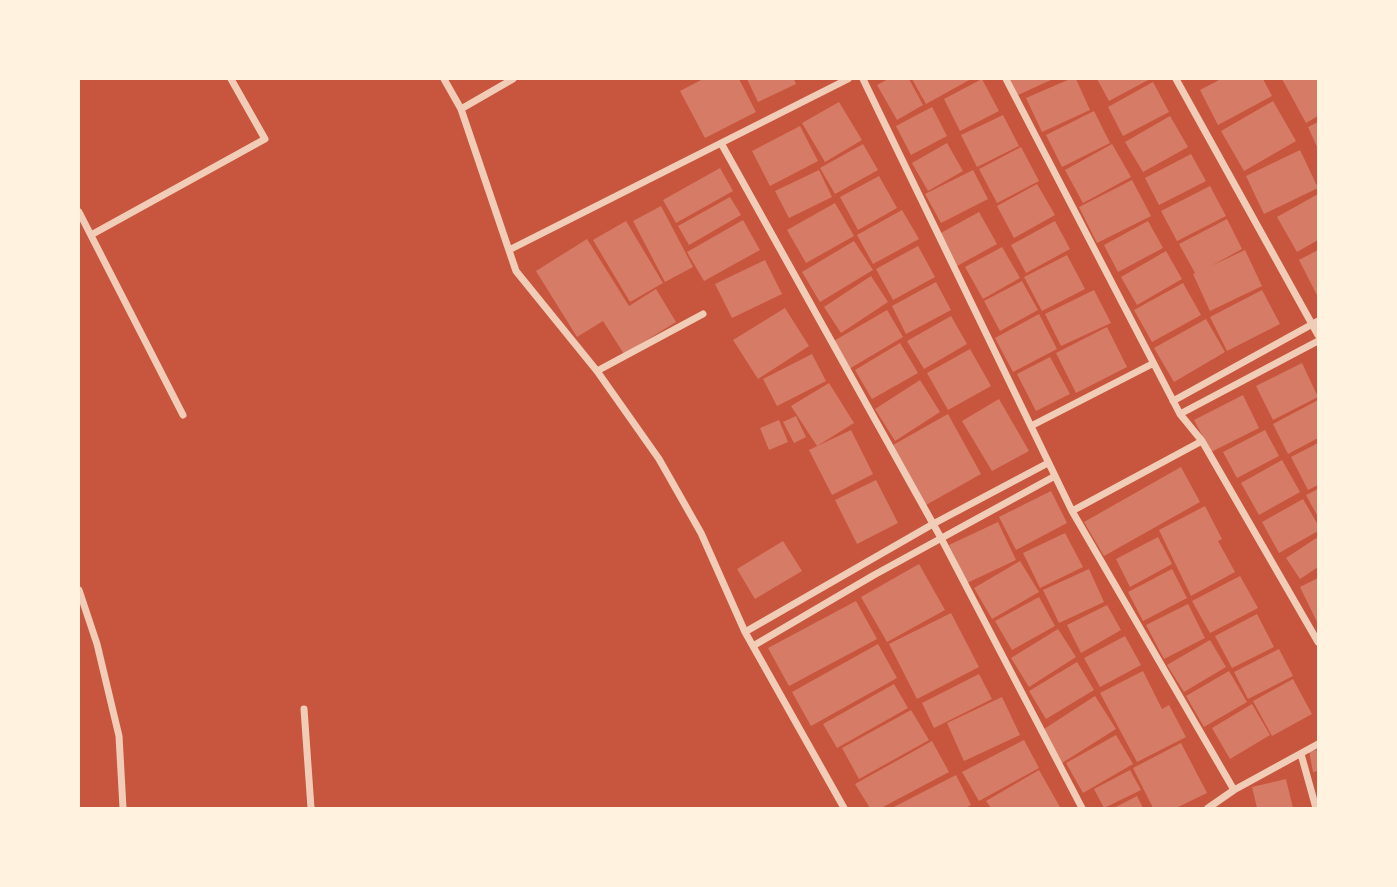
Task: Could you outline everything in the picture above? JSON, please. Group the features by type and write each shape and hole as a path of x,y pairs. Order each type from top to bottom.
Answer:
{"street":[{"path":"91,235 265,139 231,79"},
{"path":"444,79 461,109 520,277 597,371 665,469 701,533 753,646 844,808"},
{"path":"461,109 513,79"},
{"path":"509,250 848,79"},
{"path":"863,79 1072,511 1234,790"},
{"path":"1006,79 1152,364 1180,414 1202,441 1318,642"},
{"path":"1177,79 1316,323 1318,335"},
{"path":"721,143 941,538 1082,808"},
{"path":"79,212 183,415"},
{"path":"597,371 703,314"},
{"path":"1173,401 1316,323"},
{"path":"1180,414 1318,341"},
{"path":"1031,426 1152,364"},
{"path":"1072,511 1202,441"},
{"path":"746,632 933,524 1048,463"},
{"path":"753,646 874,575 1055,476"},
{"path":"79,590 97,645 119,736 123,808"},
{"path":"304,709 311,808"},
{"path":"1208,808 1234,790 1318,744"},
{"path":"1301,754 1316,808"}],"building":[{"path":"703,79 739,79 756,112 705,138 680,91"},
{"path":"747,79 794,79 796,84 758,102"},
{"path":"888,79 909,79 923,105 897,120 877,85"},
{"path":"912,79 971,79 926,104"},
{"path":"982,79 999,111 960,131 944,99"},
{"path":"1010,79 1053,79 1018,95"},
{"path":"1070,79 1076,79 1090,110 1042,132 1026,98"},
{"path":"1097,79 1150,79 1109,101"},
{"path":"1221,79 1263,79 1272,96 1218,125 1200,90"},
{"path":"1282,79 1318,79 1318,116 1306,123"},
{"path":"1153,82 1169,112 1123,136 1108,107"},
{"path":"1273,101 1296,141 1244,171 1221,131"},
{"path":"839,102 862,140 825,162 802,123"},
{"path":"932,107 947,136 911,155 896,126"},
{"path":"1094,111 1110,143 1062,167 1046,135"},
{"path":"1003,115 1019,146 977,167 961,135"},
{"path":"1170,116 1188,147 1143,172 1125,142"},
{"path":"1318,122 1318,149 1308,127"},
{"path":"800,126 818,161 770,186 752,151"},
{"path":"947,143 963,171 928,191 912,163"},
{"path":"863,144 878,170 835,194 820,168"},
{"path":"1112,144 1131,177 1083,203 1065,170"},
{"path":"1021,147 1039,181 997,203 979,169"},
{"path":"1300,150 1318,188 1264,214 1246,176"},
{"path":"1191,154 1206,181 1159,205 1145,178"},
{"path":"720,168 733,191 676,223 663,200"},
{"path":"819,170 832,197 789,218 775,191"},
{"path":"973,170 988,199 941,223 925,194"},
{"path":"879,176 897,208 858,230 840,197"},
{"path":"1132,180 1151,216 1097,243 1079,207"},
{"path":"1037,184 1055,215 1014,238 997,206"},
{"path":"1210,186 1226,216 1177,241 1161,211"},
{"path":"1318,194 1318,240 1297,252 1277,217"},
{"path":"730,197 741,215 689,245 678,226"},
{"path":"835,203 854,236 806,263 787,230"},
{"path":"661,206 693,267 665,282 633,221"},
{"path":"902,210 919,239 873,264 857,235"},
{"path":"979,212 997,244 957,266 939,234"},
{"path":"1227,219 1242,249 1211,266 1245,250 1262,286 1210,311 1193,274 1195,273 1179,244"},
{"path":"743,220 760,250 704,281 687,252"},
{"path":"626,221 663,283 630,302 593,240"},
{"path":"1055,221 1070,249 1026,273 1011,245"},
{"path":"1148,221 1163,248 1118,272 1104,245"},
{"path":"587,239 629,306 656,289 676,322 624,354 603,321 577,337 536,271"},
{"path":"854,241 873,270 820,302 802,272"},
{"path":"918,246 935,277 893,300 876,269"},
{"path":"1002,247 1020,278 983,299 965,267"},
{"path":"1318,250 1318,297 1299,260"},
{"path":"1166,251 1182,279 1137,305 1121,277"},
{"path":"1067,255 1085,289 1042,311 1024,277"},
{"path":"765,260 782,294 732,318 715,284"},
{"path":"871,276 888,302 841,333 824,307"},
{"path":"1022,281 1038,310 1000,331 984,301"},
{"path":"936,282 951,310 906,334 892,306"},
{"path":"1183,283 1201,315 1152,342 1134,310"},
{"path":"1094,290 1111,323 1061,346 1045,314"},
{"path":"1262,290 1280,324 1227,351 1210,317"},
{"path":"785,308 809,346 758,379 733,340"},
{"path":"887,310 903,337 849,369 832,342"},
{"path":"1039,314 1057,349 1013,372 995,338"},
{"path":"951,316 967,344 924,369 907,341"},
{"path":"1206,319 1225,352 1174,382 1154,348"},
{"path":"1107,327 1127,367 1076,393 1056,353"},
{"path":"900,343 918,373 872,399 855,370"},
{"path":"970,349 991,386 948,410 927,373"},
{"path":"812,354 826,381 777,406 763,379"},
{"path":"1050,357 1070,394 1036,411 1017,374"},
{"path":"1302,363 1318,397 1273,420 1256,386"},
{"path":"920,380 940,412 895,441 875,409"},
{"path":"829,383 854,423 817,446 791,406"},
{"path":"1243,395 1259,428 1211,452 1194,420"},
{"path":"999,399 1029,451 992,471 962,421"},
{"path":"1318,400 1318,438 1288,454 1273,424"},
{"path":"948,414 981,474 926,505 893,445"},
{"path":"796,416 806,437 794,443 783,422"},
{"path":"779,420 788,442 769,450 760,428"},
{"path":"851,430 873,474 832,495 809,450"},
{"path":"1265,430 1279,456 1237,478 1223,452"},
{"path":"1318,443 1318,485 1308,490 1291,457"},
{"path":"1282,460 1300,492 1259,515 1241,483"},
{"path":"1181,467 1200,502 1104,556 1084,522"},
{"path":"876,480 898,523 857,544 835,500"},
{"path":"1318,489 1318,517 1306,495"},
{"path":"1051,491 1067,523 1016,550 999,517"},
{"path":"1303,499 1318,525 1318,531 1279,553 1262,522"},
{"path":"1205,506 1222,539 1218,541 1235,572 1191,596 1159,530"},
{"path":"998,522 1016,560 967,583 949,545"},
{"path":"1065,533 1083,567 1040,588 1023,553"},
{"path":"1158,537 1172,564 1130,587 1116,559"},
{"path":"1318,537 1318,567 1300,579 1286,558"},
{"path":"783,541 802,571 755,599 737,569"},
{"path":"1020,561 1039,592 992,619 974,588"},
{"path":"919,564 945,610 887,642 861,597"},
{"path":"1089,569 1104,602 1059,623 1043,590"},
{"path":"1172,569 1187,598 1143,621 1128,592"},
{"path":"1240,576 1258,608 1210,633 1192,601"},
{"path":"1318,578 1318,624 1300,587"},
{"path":"1039,597 1055,626 1012,650 995,621"},
{"path":"856,601 877,639 789,686 768,648"},
{"path":"1188,604 1205,638 1164,659 1146,625"},
{"path":"1107,605 1121,630 1081,653 1067,625"},
{"path":"951,613 979,667 917,699 889,644"},
{"path":"1257,614 1274,647 1232,668 1215,636"},
{"path":"1058,629 1076,657 1029,687 1011,658"},
{"path":"1125,636 1141,665 1100,687 1084,658"},
{"path":"1210,640 1226,667 1184,692 1167,665"},
{"path":"878,644 897,678 811,726 792,692"},
{"path":"1279,649 1293,676 1248,699 1234,672"},
{"path":"1077,662 1094,690 1046,719 1029,691"},
{"path":"1143,671 1162,709 1169,705 1186,737 1137,762 1100,693"},
{"path":"1229,671 1247,702 1204,727 1186,696"},
{"path":"979,674 992,699 934,728 922,703"},
{"path":"1293,679 1312,714 1272,736 1253,701"},
{"path":"894,684 908,708 837,748 823,724"},
{"path":"1095,696 1116,729 1062,763 1041,731"},
{"path":"1002,697 1020,735 964,761 947,723"},
{"path":"1252,704 1270,735 1230,759 1212,728"},
{"path":"911,710 929,740 859,779 842,748"},
{"path":"1116,735 1133,764 1083,793 1066,763"},
{"path":"1024,740 1039,768 979,801 962,772"},
{"path":"932,741 949,772 881,808 870,808 855,784"},
{"path":"1181,743 1207,793 1176,808 1153,808 1133,768"},
{"path":"1318,750 1318,771 1313,772 1309,751"},
{"path":"1039,770 1060,807 991,808 986,801"},
{"path":"1130,770 1141,790 1104,808 1094,789"},
{"path":"956,775 971,805 965,808 892,808"},
{"path":"1286,779 1293,808 1257,808 1252,787"},
{"path":"1137,796 1143,808 1114,808"}]}
